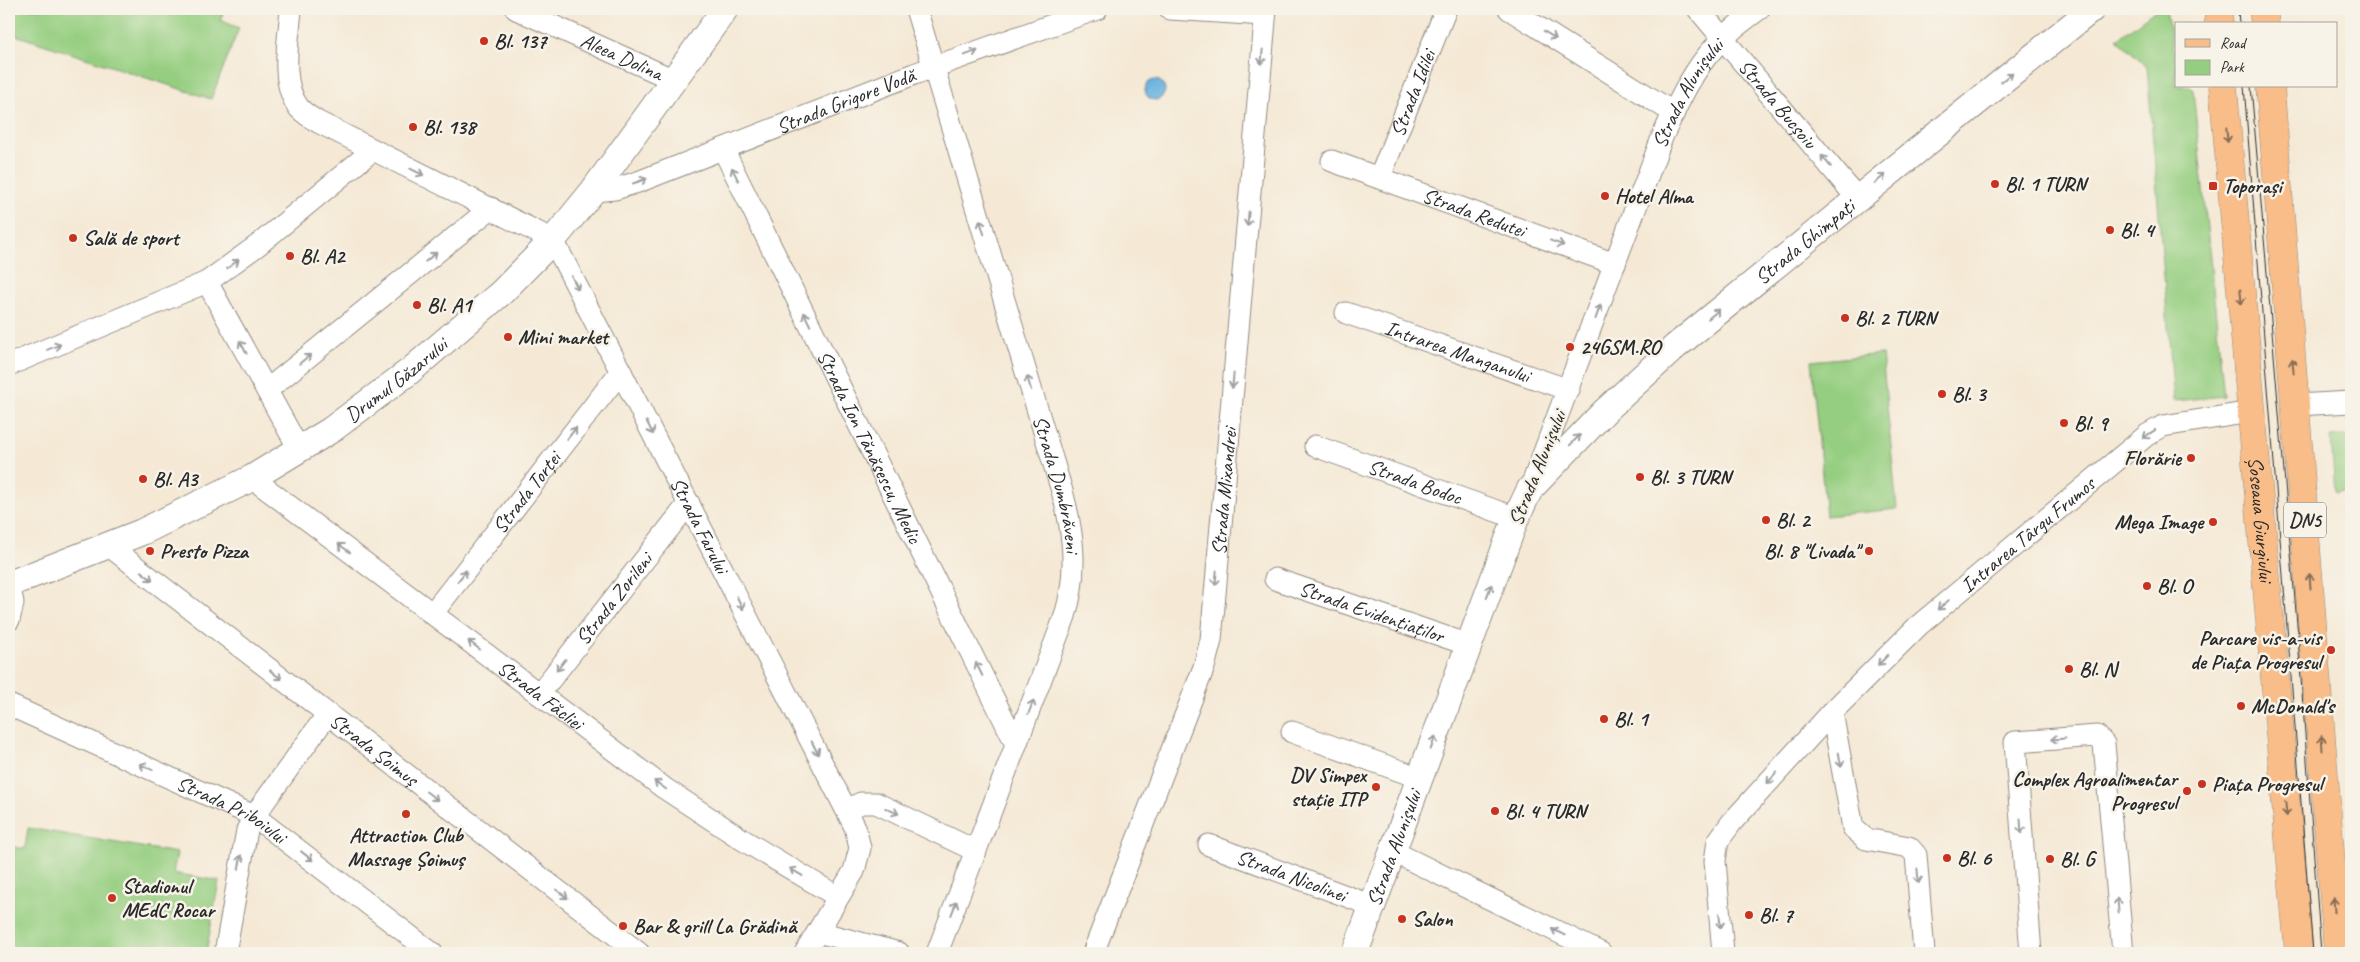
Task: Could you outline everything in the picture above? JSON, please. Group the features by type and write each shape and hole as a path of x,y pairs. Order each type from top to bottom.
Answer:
{"main road":[{"path":"2218,9 2219,22"},
{"path":"2263,9 2264,22"},
{"name":"Șoseaua Giurgiului","path":"2223,88 2299,953"},
{"name":"Șoseaua Giurgiului","path":"2270,88 2338,953"}],"street":[{"name":"Aleea Dolina","path":"516,9 674,80"},
{"name":"Drumul Găzarului","path":"9,583 109,546 252,478 300,451 374,399 502,292 553,240 593,191 725,9"},
{"name":"Strada Dumbrăveni","path":"916,9 1062,492 1073,541 1074,570 1070,600 937,953"},
{"name":"Strada Grigore Vodă","path":"593,191 615,189 638,182 933,66 1097,9"},
{"path":"1170,9 1266,12"},
{"name":"Strada Idilei","path":"1380,177 1446,9"},
{"path":"1509,9 1674,113"},
{"name":"Strada Bucșoiu","path":"1698,9 1857,198"},
{"name":"Strada Alunișului","path":"1355,953 1394,852 1516,518 1530,489 1569,390 1663,135 1703,62 1723,38 1759,9"},
{"name":"Strada Ghimpați","path":"1530,489 1604,412 1676,346 2092,9"},
{"path":"291,12 289,83 291,93 300,109 318,122 553,240"},
{"name":"Strada Mixandrei","path":"1093,953 1204,667 1211,640 1266,12"},
{"name":"Strada Ion Tănăsescu, Medic","path":"723,149 1016,744"},
{"path":"9,365 207,282 258,245 374,150"},
{"name":"Strada Redutei","path":"1332,160 1615,264"},
{"path":"267,390 491,208"},
{"name":"Strada Farului","path":"553,240 855,827 860,848 854,871 805,953"},
{"path":"207,282 300,451"},
{"name":"Intrarea Manganului","path":"1346,313 1569,390"},
{"name":"Strada Torței","path":"432,614 620,371"},
{"path":"2296,405 2351,402"},
{"name":"Intrarea Târgu Frumos","path":"1723,953 1715,861 1718,841 1732,822 1832,712 1918,626 2147,435 2163,426 2251,412"},
{"name":"Strada Bodoc","path":"1315,446 1516,518"},
{"name":"Strada Făcliei","path":"252,478 664,788 743,840 838,897"},
{"name":"Strada Zorileni","path":"539,694 689,503"},
{"name":"Strada Șoimuș","path":"109,546 628,950"},
{"name":"Strada Evidențiaților","path":"1275,579 1469,645"},
{"path":"9,583 13,603 9,620"},
{"name":"Strada Priboiului","path":"9,705 254,816 432,953"},
{"path":"1832,712 1853,828 1866,839 1875,842 1900,844 1909,847 1916,855 1924,953"},
{"path":"224,953 243,844 254,816 327,715"},
{"path":"1292,732 1420,778"},
{"path":"2031,953 2015,742 2097,736 2104,744 2123,953"},
{"path":"846,810 861,803 876,804 976,851"},
{"name":"Strada Nicolinei","path":"1209,845 1373,906"},
{"path":"1394,852 1601,953"},
{"path":"818,932 899,953"}],"green space":[{"path":"9,9 225,9 220,20 239,28 211,99 9,33"},
{"path":"2157,9 2166,9 2175,62 2175,88 2192,88 2193,90 2224,396 2174,401 2147,66 2117,39"},
{"path":"1882,354 1897,509 1826,516 1811,361"},
{"path":"2351,435 2351,492 2335,493 2331,437"},
{"name":"Stadionul MEdC Rocar","path":"28,828 177,853 173,873 219,881 206,953 9,953 9,846 25,849"}],"water":[{"path":"1155,80 1162,83 1165,90 1162,97 1155,100 1148,97 1145,90 1148,83"}],"tram line":[{"path":"2238,9 2239,22"},
{"path":"2244,88 2313,953"},
{"path":"2251,88 2297,624 2321,953"}],"place":[{"name":"Bl. 137","path":"484,41"},
{"name":"Bl. 138","path":"413,127"},
{"name":"Bl. 1 TURN","path":"1995,184"},
{"name":"Toporași","path":"2213,186"},
{"name":"Hotel Alma","path":"1605,196"},
{"name":"Bl. 4","path":"2110,230"},
{"name":"Sală de sport","path":"73,238"},
{"name":"Bl. A2","path":"290,256"},
{"name":"Bl. A1","path":"417,305"},
{"name":"Bl. 2 TURN","path":"1845,318"},
{"name":"Mini market","path":"508,337"},
{"name":"24GSM.RO","path":"1570,347"},
{"name":"Bl. 3","path":"1942,394"},
{"name":"Bl. 9","path":"2064,423"},
{"name":"Florărie","path":"2191,458"},
{"name":"Bl. 3 TURN","path":"1640,477"},
{"name":"Bl. A3","path":"143,479"},
{"name":"Bl. 2","path":"1766,520"},
{"name":"Mega Image","path":"2213,522"},
{"name":"Presto Pizza","path":"150,551"},
{"name":"Bl. 8 \"Livada\"","path":"1869,551"},
{"name":"Bl. O","path":"2147,586"},
{"name":"Parcare vis-a-vis de Piața Progresul","path":"2331,650"},
{"name":"Bl. N","path":"2069,669"},
{"name":"McDonald's","path":"2241,706"},
{"name":"Bl. 1","path":"1604,719"},
{"name":"Piața Progresul","path":"2202,784"},
{"name":"DV Simpex stație ITP","path":"1376,787"},
{"name":"Complex Agroalimentar Progresul","path":"2187,791"},
{"name":"Bl. 4 TURN","path":"1495,811"},
{"name":"Attraction Club Massage Șoimuș","path":"406,814"},
{"name":"Bl. 6","path":"1947,858"},
{"name":"Bl. G","path":"2050,859"},
{"name":"Stadionul MEdC Rocar","path":"112,898"},
{"name":"Bl. 7","path":"1749,915"},
{"name":"Salon","path":"1402,919"},
{"name":"Bar & grill La Grădină","path":"623,926"}]}
